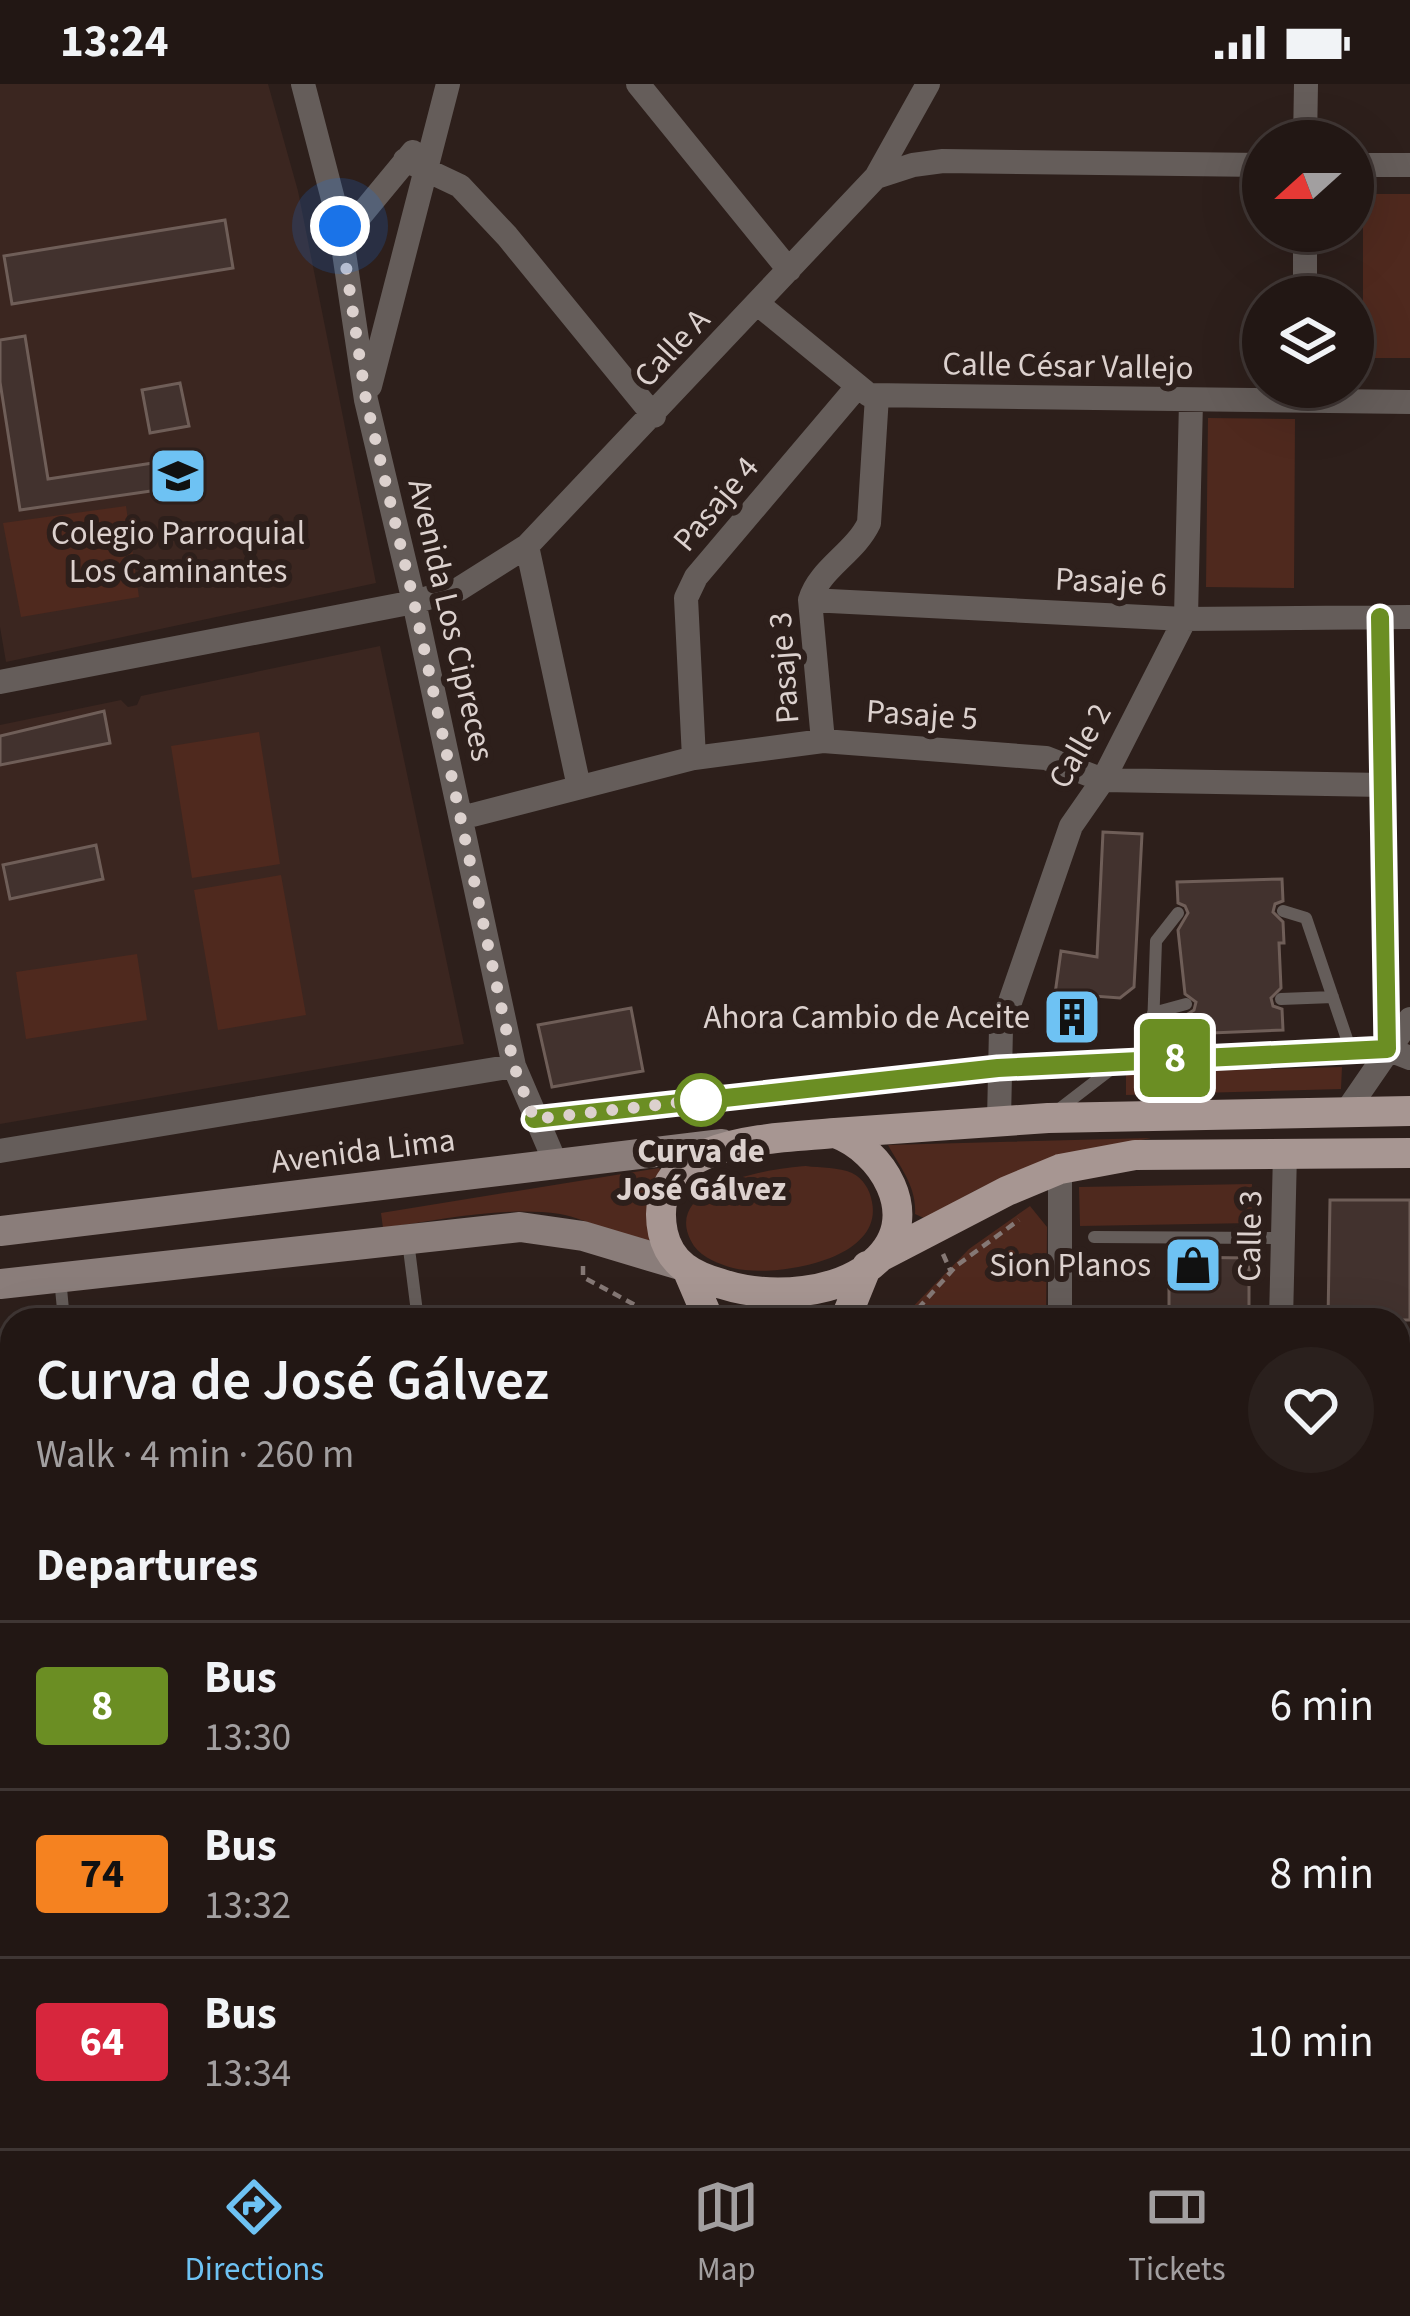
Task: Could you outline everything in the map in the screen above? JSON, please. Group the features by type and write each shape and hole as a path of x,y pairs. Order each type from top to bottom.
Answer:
{"main road":[{"path":"703,1308 684,1268 671,1253 662,1226 671,1182 692,1161 734,1142 999,1120 1410,1111"},
{"path":"835,1133 867,1149 894,1193 894,1227 851,1308"},
{"name":"Avenida Lima","path":"0,1231 734,1142"},
{"path":"0,1284 520,1227 583,1236 735,1289 785,1292 828,1284 1007,1191 1060,1169 1136,1155 1410,1153"}],"street":[{"name":"Avenida Los Cipreces","path":"303,84 340,226 366,400 514,1066 556,1164"},
{"path":"366,400 416,166 440,122 448,84"},
{"path":"638,84 789,270"},
{"path":"1306,84 1306,120"},
{"name":"Calle A","path":"0,682 414,602 459,589 527,546 876,177 919,89"},
{"path":"876,177 943,161 1242,165"},
{"path":"1374,165 1410,165"},
{"path":"340,226 360,216 416,166"},
{"path":"416,166 460,187 507,236 654,416"},
{"path":"758,304 867,392"},
{"name":"Calle César Vallejo","path":"867,392 1242,397"},
{"name":"Pasaje 3","path":"823,741 810,600 814,587 862,538 869,524 867,392"},
{"name":"Pasaje 4","path":"694,758 686,598 696,578 867,392"},
{"name":"Calle César Vallejo","path":"1374,399 1410,402"},
{"name":"Calle 2","path":"999,1120 1001,1028 1071,826 1103,780 1184,619 1191,400"},
{"path":"527,546 579,787"},
{"name":"Pasaje 6","path":"810,600 1184,619 1410,617"},
{"path":"1380,617 1383,785 1398,1054"},
{"name":"Pasaje 5","path":"461,818 694,758 823,741 1046,758 1103,780 1383,785"},
{"path":"1346,1112 1398,1054 1410,1019"},
{"name":"Avenida Lima","path":"0,1151 514,1066"},
{"name":"Calle 3","path":"1281,1308 1285,1153"},
{"path":"1060,1169 1060,1308"},
{"path":"1056,2148 1157,2148"}],"lane":[{"path":"1283,911 1306,919 1351,1051"},
{"path":"1152,1058 1156,941 1178,913"},
{"path":"1281,999 1333,997"},
{"path":"1154,1013 1186,1004"},
{"path":"534,1119 998,1068 1351,1051 1398,1054"},
{"path":"1048,1118 1124,1059"},
{"path":"1094,1237 1283,1238"},
{"path":"408,1240 416,1308"},
{"path":"60,1277 63,1308"}],"path":[{"path":"919,1308 956,1266 1030,1213"}],"shaded area":[{"name":"Colegio Parroquial Los Caminantes","path":"0,84 268,84 298,191 376,583 6,662 0,627"},
{"path":"1374,194 1410,194 1410,358 1374,358 1374,276 1363,276 1363,252 1374,252"},
{"path":"1208,418 1295,419 1294,588 1206,587"},
{"path":"126,506 139,597 21,617 3,523"},
{"path":"380,646 464,1044 0,1124 0,725 121,700 128,707 137,705 141,696"},
{"path":"259,732 280,864 192,878 171,746"},
{"path":"281,875 306,1015 218,1030 194,890"},
{"path":"137,954 147,1020 26,1039 16,972"},
{"path":"1342,1067 1341,1089 1126,1095 1126,1073"},
{"path":"1151,1138 1034,1166 982,1187 926,1219 915,1214 910,1186 888,1145"},
{"path":"806,1166 852,1173 863,1181 872,1202 871,1222 861,1239 822,1261 773,1270 733,1268 694,1246 686,1225 690,1208 703,1195 745,1176"},
{"path":"659,1168 662,1172 649,1197 649,1241 570,1216 538,1212 472,1215 383,1228 381,1213"},
{"path":"1252,1184 1253,1223 1080,1226 1079,1187"},
{"path":"1030,1206 1047,1227 1046,1308 912,1308 969,1249"}],"building":[{"path":"225,220 233,268 12,304 4,256"},
{"path":"25,336 48,479 153,463 158,490 20,510 0,382 0,340"},
{"path":"180,383 189,426 150,433 142,390"},
{"path":"104,711 110,743 0,765 0,736"},
{"path":"1103,832 1142,834 1134,987 1120,998 1094,996 1087,1043 1049,1037 1061,951 1097,957"},
{"path":"96,845 103,879 10,899 3,865"},
{"path":"1282,879 1283,901 1275,904 1273,912 1283,922 1281,988 1271,998 1273,1006 1282,1009 1283,1030 1187,1034 1186,1015 1196,1002 1185,994 1178,930 1188,913 1178,903 1177,882"},
{"path":"631,1008 643,1071 552,1087 538,1025"},
{"path":"1330,1200 1410,1200 1410,1308 1328,1308"},
{"path":"1169,1257 1249,1258 1249,1308 1169,1308"}],"bus line":[{"name":"8","path":"534,1119 998,1068 1387,1049 1380,617"}],"place":[{"name":"Colegio Parroquial Los Caminantes","path":"178,476"},
{"name":"Ahora Cambio de Aceite","path":"1072,1017"},
{"name":"Curva de José Gálvez","path":"701,1100"},
{"name":"Sion Planos","path":"1193,1265"}],"route":[{"path":"340,226 366,400 514,1066 534,1119 719,1098 701,1100"}]}
